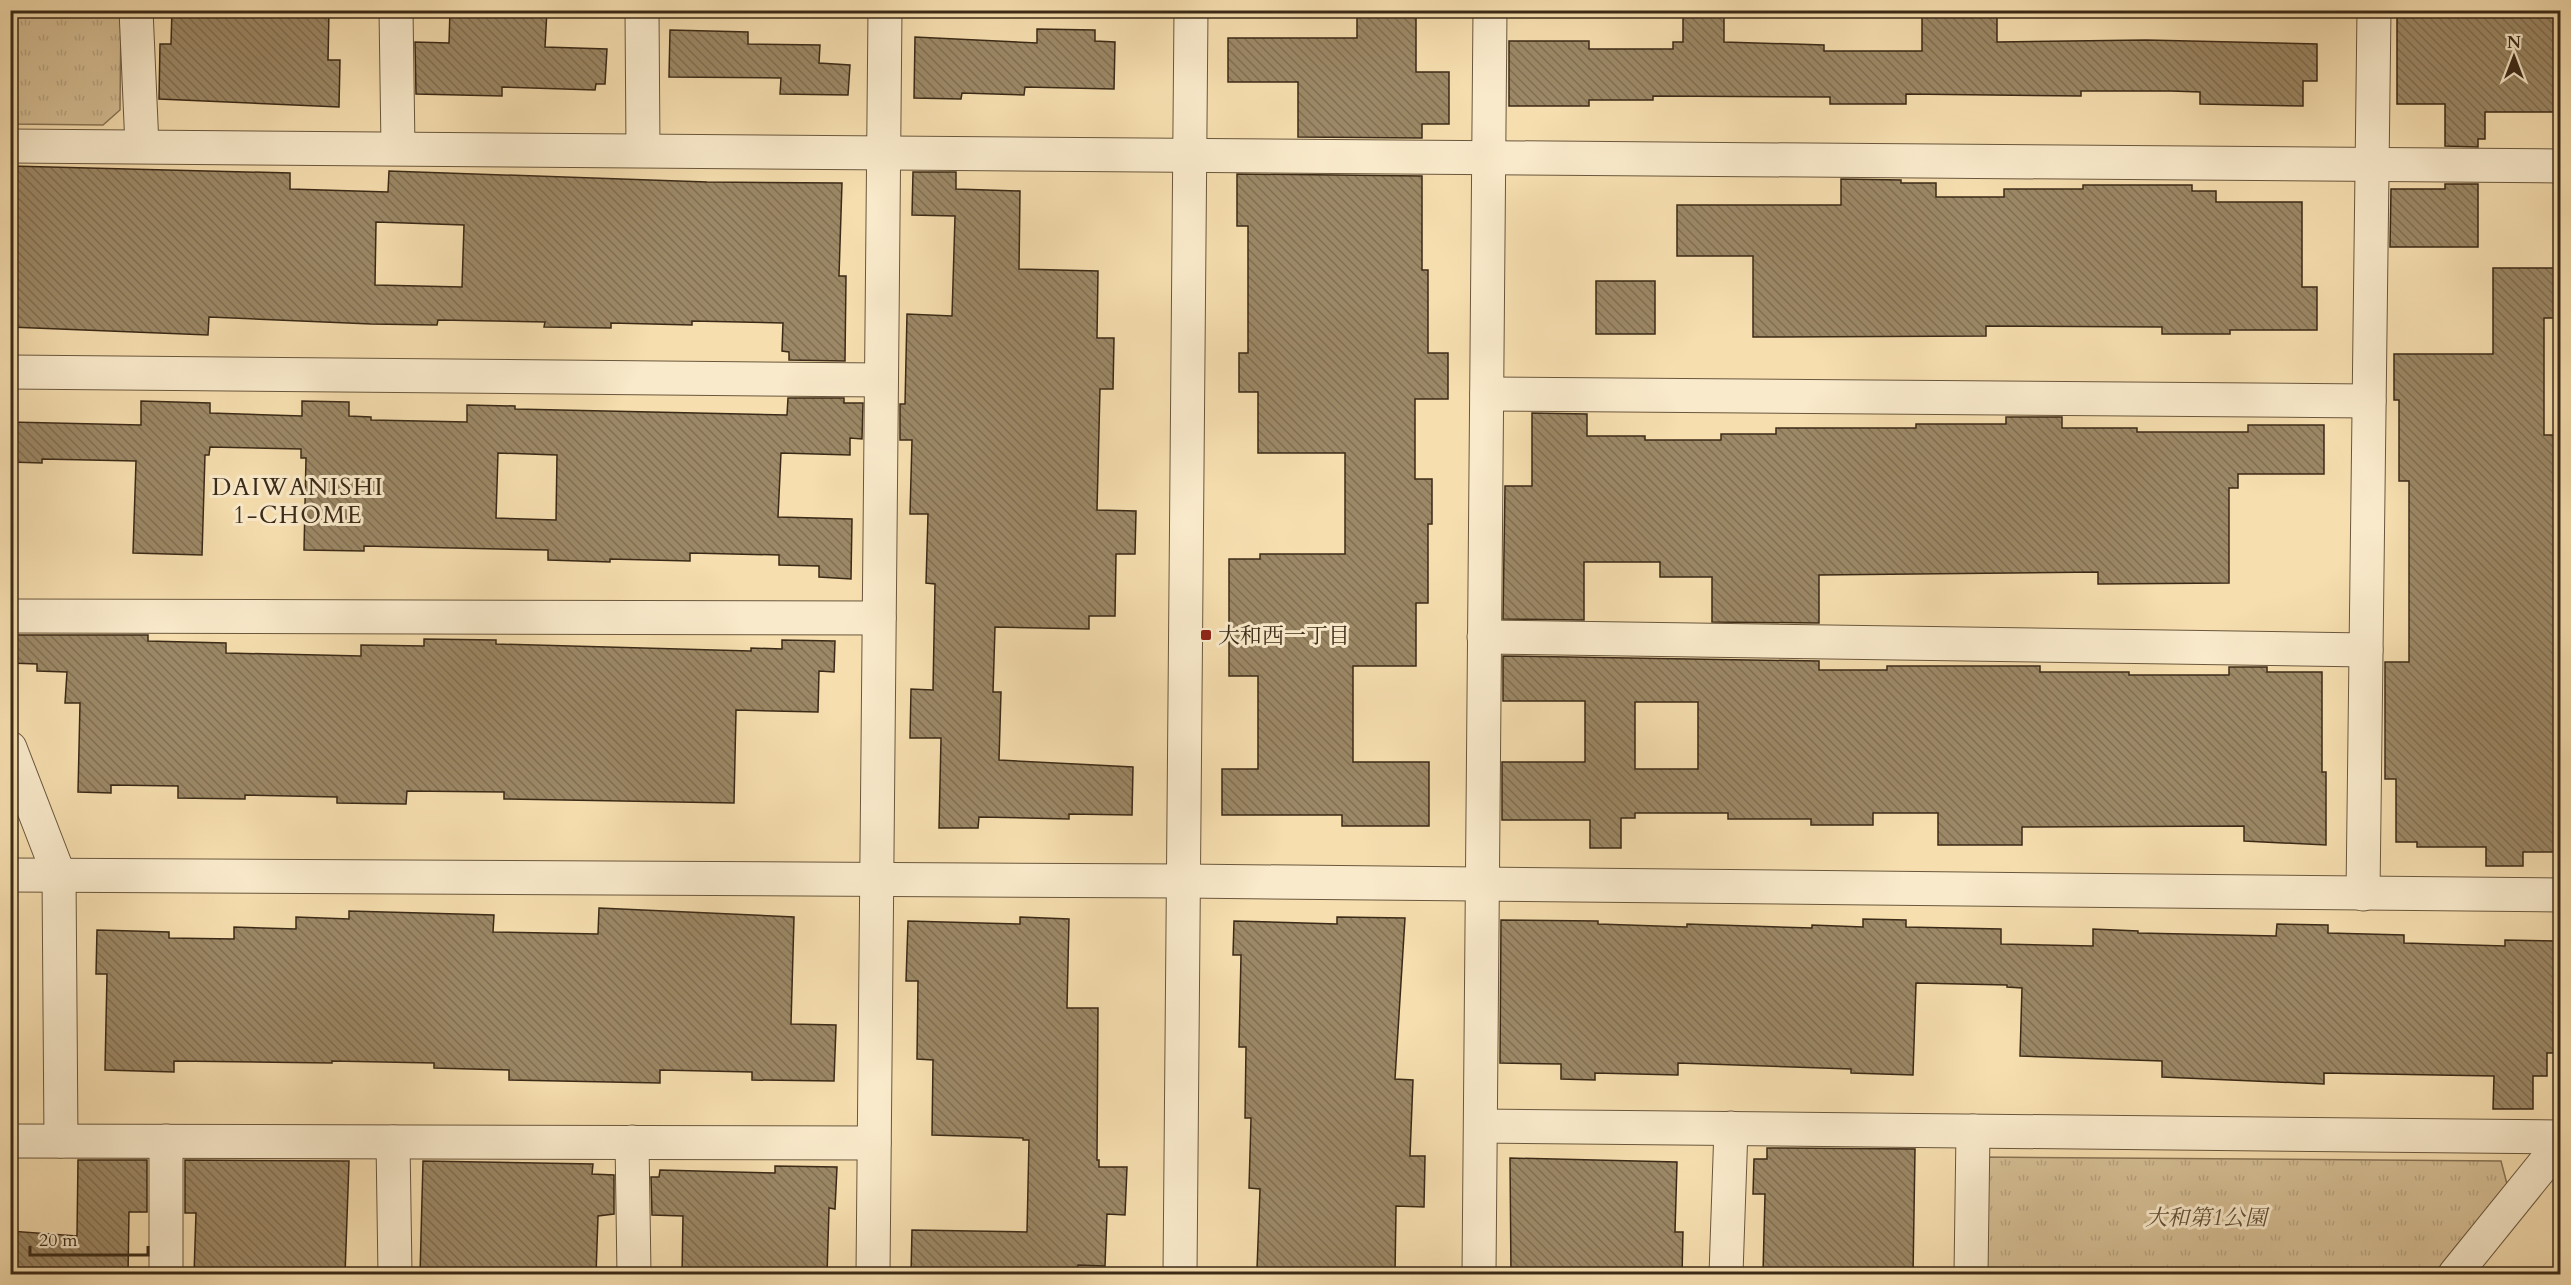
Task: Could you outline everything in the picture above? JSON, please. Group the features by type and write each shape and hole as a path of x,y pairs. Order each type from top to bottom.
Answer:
{"street":[{"path":"136,10 142,146"},
{"path":"396,10 398,148"},
{"path":"642,10 643,150"},
{"path":"873,1275 885,10"},
{"path":"1180,1275 1191,10"},
{"path":"1479,1275 1490,10"},
{"path":"2363,894 2374,10"},
{"path":"10,146 2560,166"},
{"path":"10,372 881,380"},
{"path":"1486,394 2370,401"},
{"path":"10,616 879,618"},
{"path":"1484,637 2366,650"},
{"path":"10,748 59,875 61,1142"},
{"path":"10,875 1184,880 2560,895"},
{"path":"1480,1126 2560,1137"},
{"path":"1726,1275 1731,1128"},
{"path":"1971,1275 1973,1131"},
{"path":"10,1141 874,1143"},
{"path":"166,1142 166,1275"},
{"path":"393,1142 395,1275"},
{"path":"632,1142 634,1275"},
{"path":"2455,1275 2560,1144"}],"green space":[{"path":"11,11 121,11 120,110 103,125 11,124"},
{"name":"大和第1公園","path":"1978,1157 2501,1161 2507,1184 2434,1274 1977,1274"}],"building":[{"path":"172,10 329,10 328,60 340,60 339,107 159,99 160,44 171,44"},
{"path":"450,10 547,10 545,47 607,49 605,84 596,84 595,90 502,87 502,96 416,94 415,42 449,43"},
{"path":"1357,10 1416,10 1416,72 1449,72 1449,124 1422,124 1422,138 1298,137 1298,82 1228,82 1228,38 1357,38"},
{"path":"1683,10 1724,10 1724,42 1824,45 1824,51 1922,51 1922,10 1997,10 1997,42 2146,40 2317,44 2317,81 2303,81 2303,106 2200,104 2200,92 2081,91 2081,96 1906,94 1906,104 1830,104 1830,97 1653,96 1653,100 1589,100 1589,106 1509,106 1509,41 1589,41 1589,49 1673,49 1673,42 1683,42"},
{"path":"2397,10 2560,10 2560,112 2485,112 2485,139 2478,139 2478,147 2445,146 2445,104 2397,104"},
{"path":"1037,29 1095,30 1095,41 1115,42 1114,89 1025,87 1024,95 962,93 961,99 914,98 915,37 1037,43"},
{"path":"670,30 748,32 748,44 820,45 819,63 850,65 848,95 780,94 781,78 669,77"},
{"path":"10,166 290,173 290,189 388,192 389,171 707,182 842,183 839,276 846,276 845,361 789,360 789,352 782,351 783,323 692,321 692,325 611,323 611,328 544,327 545,322 438,320 437,325 209,317 208,335 10,327","holes":["376,222 464,225 462,287 375,285"]},
{"path":"913,172 956,172 956,189 1020,191 1019,269 1098,271 1097,338 1114,338 1113,389 1100,389 1097,510 1136,511 1135,554 1116,554 1115,616 1089,616 1089,629 995,627 993,692 1001,692 999,760 1133,767 1132,815 1069,814 1069,819 979,817 978,828 939,828 941,738 910,738 911,689 933,690 935,584 926,583 928,514 910,514 912,440 900,440 900,404 905,404 907,314 952,316 955,216 912,215"},
{"path":"1237,174 1422,176 1422,270 1428,270 1428,353 1448,353 1448,399 1415,399 1415,479 1432,479 1432,524 1428,524 1428,603 1416,603 1416,666 1353,666 1353,762 1429,762 1429,826 1342,826 1342,815 1222,815 1222,769 1258,769 1258,676 1229,676 1229,559 1260,559 1260,554 1345,554 1345,453 1258,453 1258,392 1239,392 1239,353 1248,353 1248,226 1237,226"},
{"path":"1841,179 1936,183 1936,197 2004,197 2004,189 2083,189 2083,185 2192,185 2192,191 2216,191 2216,202 2302,202 2302,287 2317,287 2317,330 2230,330 2230,334 2162,334 2162,327 1986,326 1986,336 1753,337 1753,256 1677,256 1677,205 1841,205"},
{"path":"2445,184 2478,184 2478,247 2390,247 2391,189 2445,189"},
{"path":"2493,268 2558,268 2558,318 2544,318 2544,435 2560,435 2559,633 2554,633 2556,852 2523,852 2523,866 2486,866 2486,847 2417,847 2417,842 2396,842 2396,779 2385,779 2385,662 2409,662 2409,481 2399,481 2399,400 2394,400 2394,354 2493,354"},
{"path":"1596,281 1655,281 1655,334 1596,334"},
{"path":"788,398 844,398 844,403 863,403 862,439 850,438 850,455 781,453 778,517 852,519 851,579 819,577 819,566 779,565 779,555 690,553 690,561 610,559 610,562 548,560 548,550 364,546 364,551 304,550 306,458 301,458 301,449 210,447 209,455 205,455 202,555 133,553 136,461 42,459 42,463 10,462 10,422 141,425 141,401 210,403 210,413 302,416 302,401 349,402 349,416 371,417 371,420 467,422 467,405 515,406 515,409 787,415","holes":["498,453 557,455 556,520 496,518"]},
{"path":"1532,413 1587,414 1587,436 1645,436 1645,440 1721,440 1721,434 1776,434 1776,428 1916,428 1916,424 2006,424 2006,417 2062,417 2062,428 2137,428 2137,432 2248,432 2248,425 2324,425 2324,474 2238,474 2238,488 2229,488 2229,583 2098,584 2098,572 1819,575 1819,623 1712,622 1712,577 1660,577 1660,562 1584,562 1584,620 1503,619 1505,486 1532,486"},
{"path":"10,635 148,635 148,641 226,643 226,653 361,656 361,645 424,646 424,639 496,640 496,644 751,651 751,648 782,649 782,640 835,641 834,672 819,671 818,712 736,710 734,803 504,799 504,792 407,791 406,804 337,803 337,797 245,795 245,799 178,798 178,786 111,785 111,793 78,792 80,703 65,703 67,672 37,671 37,664 10,663"},
{"path":"1503,656 1819,661 1819,670 1887,670 1887,666 2040,666 2040,672 2129,672 2129,675 2229,675 2229,667 2267,667 2267,672 2322,672 2322,772 2326,772 2326,845 2244,841 2244,826 2022,827 2022,845 1938,845 1938,813 1873,813 1873,825 1811,825 1811,819 1728,819 1728,813 1635,813 1635,818 1621,818 1621,848 1590,848 1590,820 1502,820 1502,762 1585,762 1585,701 1503,701","holes":["1635,702 1698,702 1698,769 1635,769"]},
{"path":"599,908 794,917 791,1024 836,1025 834,1081 752,1080 752,1072 660,1070 660,1083 509,1080 509,1070 434,1068 434,1063 332,1061 332,1063 174,1061 174,1072 105,1070 107,974 96,974 97,930 169,932 169,938 234,939 234,927 296,929 296,917 349,919 349,911 494,915 493,932 598,934"},
{"path":"1020,917 1069,919 1067,1008 1098,1008 1097,1160 1099,1160 1099,1167 1127,1167 1125,1215 1107,1214 1105,1266 1078,1265 1077,1275 911,1275 912,1230 1027,1232 1029,1140 932,1135 933,1060 917,1059 918,981 906,981 908,921 1020,924"},
{"path":"1337,917 1405,918 1395,1079 1413,1080 1410,1156 1425,1156 1424,1207 1396,1206 1395,1275 1257,1269 1260,1189 1249,1188 1251,1118 1245,1118 1246,1047 1239,1047 1241,955 1233,955 1234,921 1337,924"},
{"path":"1863,919 1906,920 1906,927 2001,929 2001,944 2093,946 2093,929 2138,931 2138,933 2276,936 2277,924 2328,925 2328,933 2404,935 2404,943 2505,946 2505,940 2560,941 2560,1053 2547,1053 2547,1076 2533,1076 2533,1109 2493,1109 2494,1076 2324,1073 2324,1084 2162,1077 2162,1061 2020,1056 2022,988 2007,987 2007,985 1916,983 1913,1075 1851,1073 1851,1069 1678,1063 1678,1075 1595,1073 1595,1080 1561,1079 1561,1064 1500,1063 1501,920 1598,921 1598,924 1687,927 1687,924 1812,928 1812,925 1863,927"},
{"path":"1767,1148 1915,1149 1913,1275 1763,1273 1765,1194 1753,1194 1754,1159 1767,1159"},
{"path":"1510,1158 1677,1162 1675,1232 1683,1232 1682,1275 1511,1275"},
{"path":"78,1160 147,1160 147,1212 129,1212 128,1275 10,1275 10,1231 77,1236"},
{"path":"185,1160 349,1161 345,1275 194,1275 196,1213 185,1213"},
{"path":"423,1161 593,1164 592,1174 614,1175 614,1214 598,1216 596,1275 420,1275"},
{"path":"775,1166 837,1167 835,1209 829,1208 827,1275 682,1275 683,1216 652,1215 651,1177 659,1177 660,1170 775,1173"}],"place":[{"name":"大和西一丁目","path":"1206,635"}],"district":[{"name":"DAIWANISHI 1-CHOME","path":"298,501"}]}
